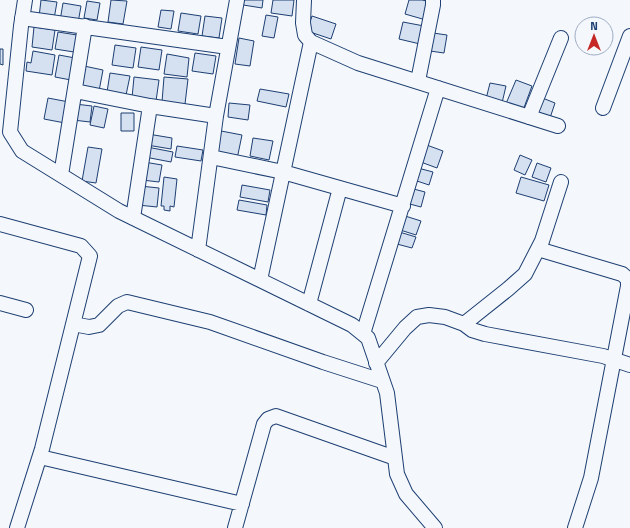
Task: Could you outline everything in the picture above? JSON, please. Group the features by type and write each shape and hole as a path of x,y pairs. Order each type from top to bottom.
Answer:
{"street":[{"path":"25,0 5,132 22,151 133,218 352,325 368,338 387,393 397,474 406,494 435,528"},
{"path":"198,250 216,116 237,0"},
{"path":"304,0 303,23 305,35 311,42 358,63 558,126"},
{"path":"418,81 433,0"},
{"path":"22,18 228,47"},
{"path":"61,175 85,26"},
{"path":"602,108 630,36"},
{"path":"529,117 561,38"},
{"path":"260,280 311,42"},
{"path":"362,334 403,206 438,88"},
{"path":"75,90 150,106 216,116"},
{"path":"133,218 150,106"},
{"path":"211,158 283,172 403,206"},
{"path":"464,324 508,289 524,274 542,241 561,182"},
{"path":"309,304 340,188"},
{"path":"0,224 81,246 90,256 90,263 73,324 40,457 17,528"},
{"path":"538,249 622,274 628,279 629,287 591,478 575,528"},
{"path":"73,324 89,327 99,325 118,306 127,302 210,322 382,381"},
{"path":"1,306 26,310"},
{"path":"376,363 417,317 429,315 445,317 464,324 472,330 485,334 602,356 630,365"},
{"path":"235,528 264,424 268,419 276,416 395,458"},
{"path":"40,457 242,504"}],"building":[{"path":"41,0 57,2 54,19 39,17"},
{"path":"111,0 127,1 123,24 108,22"},
{"path":"237,0 263,0 262,8 237,4"},
{"path":"273,0 294,0 292,16 271,13"},
{"path":"409,0 431,2 426,20 405,14"},
{"path":"87,1 100,3 97,20 84,18"},
{"path":"63,3 81,6 78,23 60,21"},
{"path":"161,10 174,11 171,29 158,27"},
{"path":"181,13 201,16 198,34 178,31"},
{"path":"266,15 278,17 274,38 262,36"},
{"path":"205,16 222,18 219,38 202,36"},
{"path":"312,16 336,24 331,39 307,31"},
{"path":"403,22 424,26 420,44 399,39"},
{"path":"34,27 55,30 52,50 32,47"},
{"path":"58,32 77,35 74,52 55,49"},
{"path":"433,33 447,35 444,53 430,51"},
{"path":"239,38 254,41 250,66 235,64"},
{"path":"115,45 136,48 133,68 112,65"},
{"path":"141,47 162,50 159,70 138,67"},
{"path":"0,49 3,49 3,65 0,64"},
{"path":"33,51 55,55 52,75 26,71 27,62 31,63"},
{"path":"195,53 216,56 213,74 192,71"},
{"path":"167,54 189,58 187,77 164,74"},
{"path":"59,55 75,58 71,80 55,77"},
{"path":"84,66 103,70 99,91 80,87"},
{"path":"110,73 130,76 126,95 107,92"},
{"path":"134,77 159,80 156,101 132,98"},
{"path":"164,77 188,79 185,104 162,102"},
{"path":"516,80 532,86 522,113 505,106"},
{"path":"490,83 506,86 502,103 486,99"},
{"path":"260,89 289,94 286,107 257,101"},
{"path":"540,97 555,103 549,121 534,116"},
{"path":"48,98 69,102 65,123 44,119"},
{"path":"229,103 250,105 248,120 228,117"},
{"path":"75,104 92,106 90,122 73,120"},
{"path":"94,106 108,109 104,128 90,125"},
{"path":"121,113 134,113 134,131 121,131"},
{"path":"216,130 242,135 237,159 212,154"},
{"path":"148,134 172,138 171,149 147,145"},
{"path":"253,138 273,141 269,160 250,156"},
{"path":"424,144 443,151 437,168 418,161"},
{"path":"177,146 203,150 201,161 175,157"},
{"path":"88,147 102,149 96,183 82,181"},
{"path":"147,147 173,152 171,162 145,157"},
{"path":"520,155 532,160 525,175 514,170"},
{"path":"144,162 162,165 159,182 142,180"},
{"path":"537,163 551,168 546,182 532,177"},
{"path":"418,168 433,172 429,185 414,180"},
{"path":"164,177 177,179 174,207 170,206 170,211 164,210 164,206 161,206"},
{"path":"521,177 549,185 544,201 516,193"},
{"path":"242,185 270,190 268,202 240,197"},
{"path":"140,186 159,188 157,207 138,205"},
{"path":"410,188 425,192 421,207 406,203"},
{"path":"239,200 267,205 266,215 237,210"},
{"path":"402,215 421,221 416,235 397,229"},
{"path":"396,231 416,237 412,248 393,243"}]}
